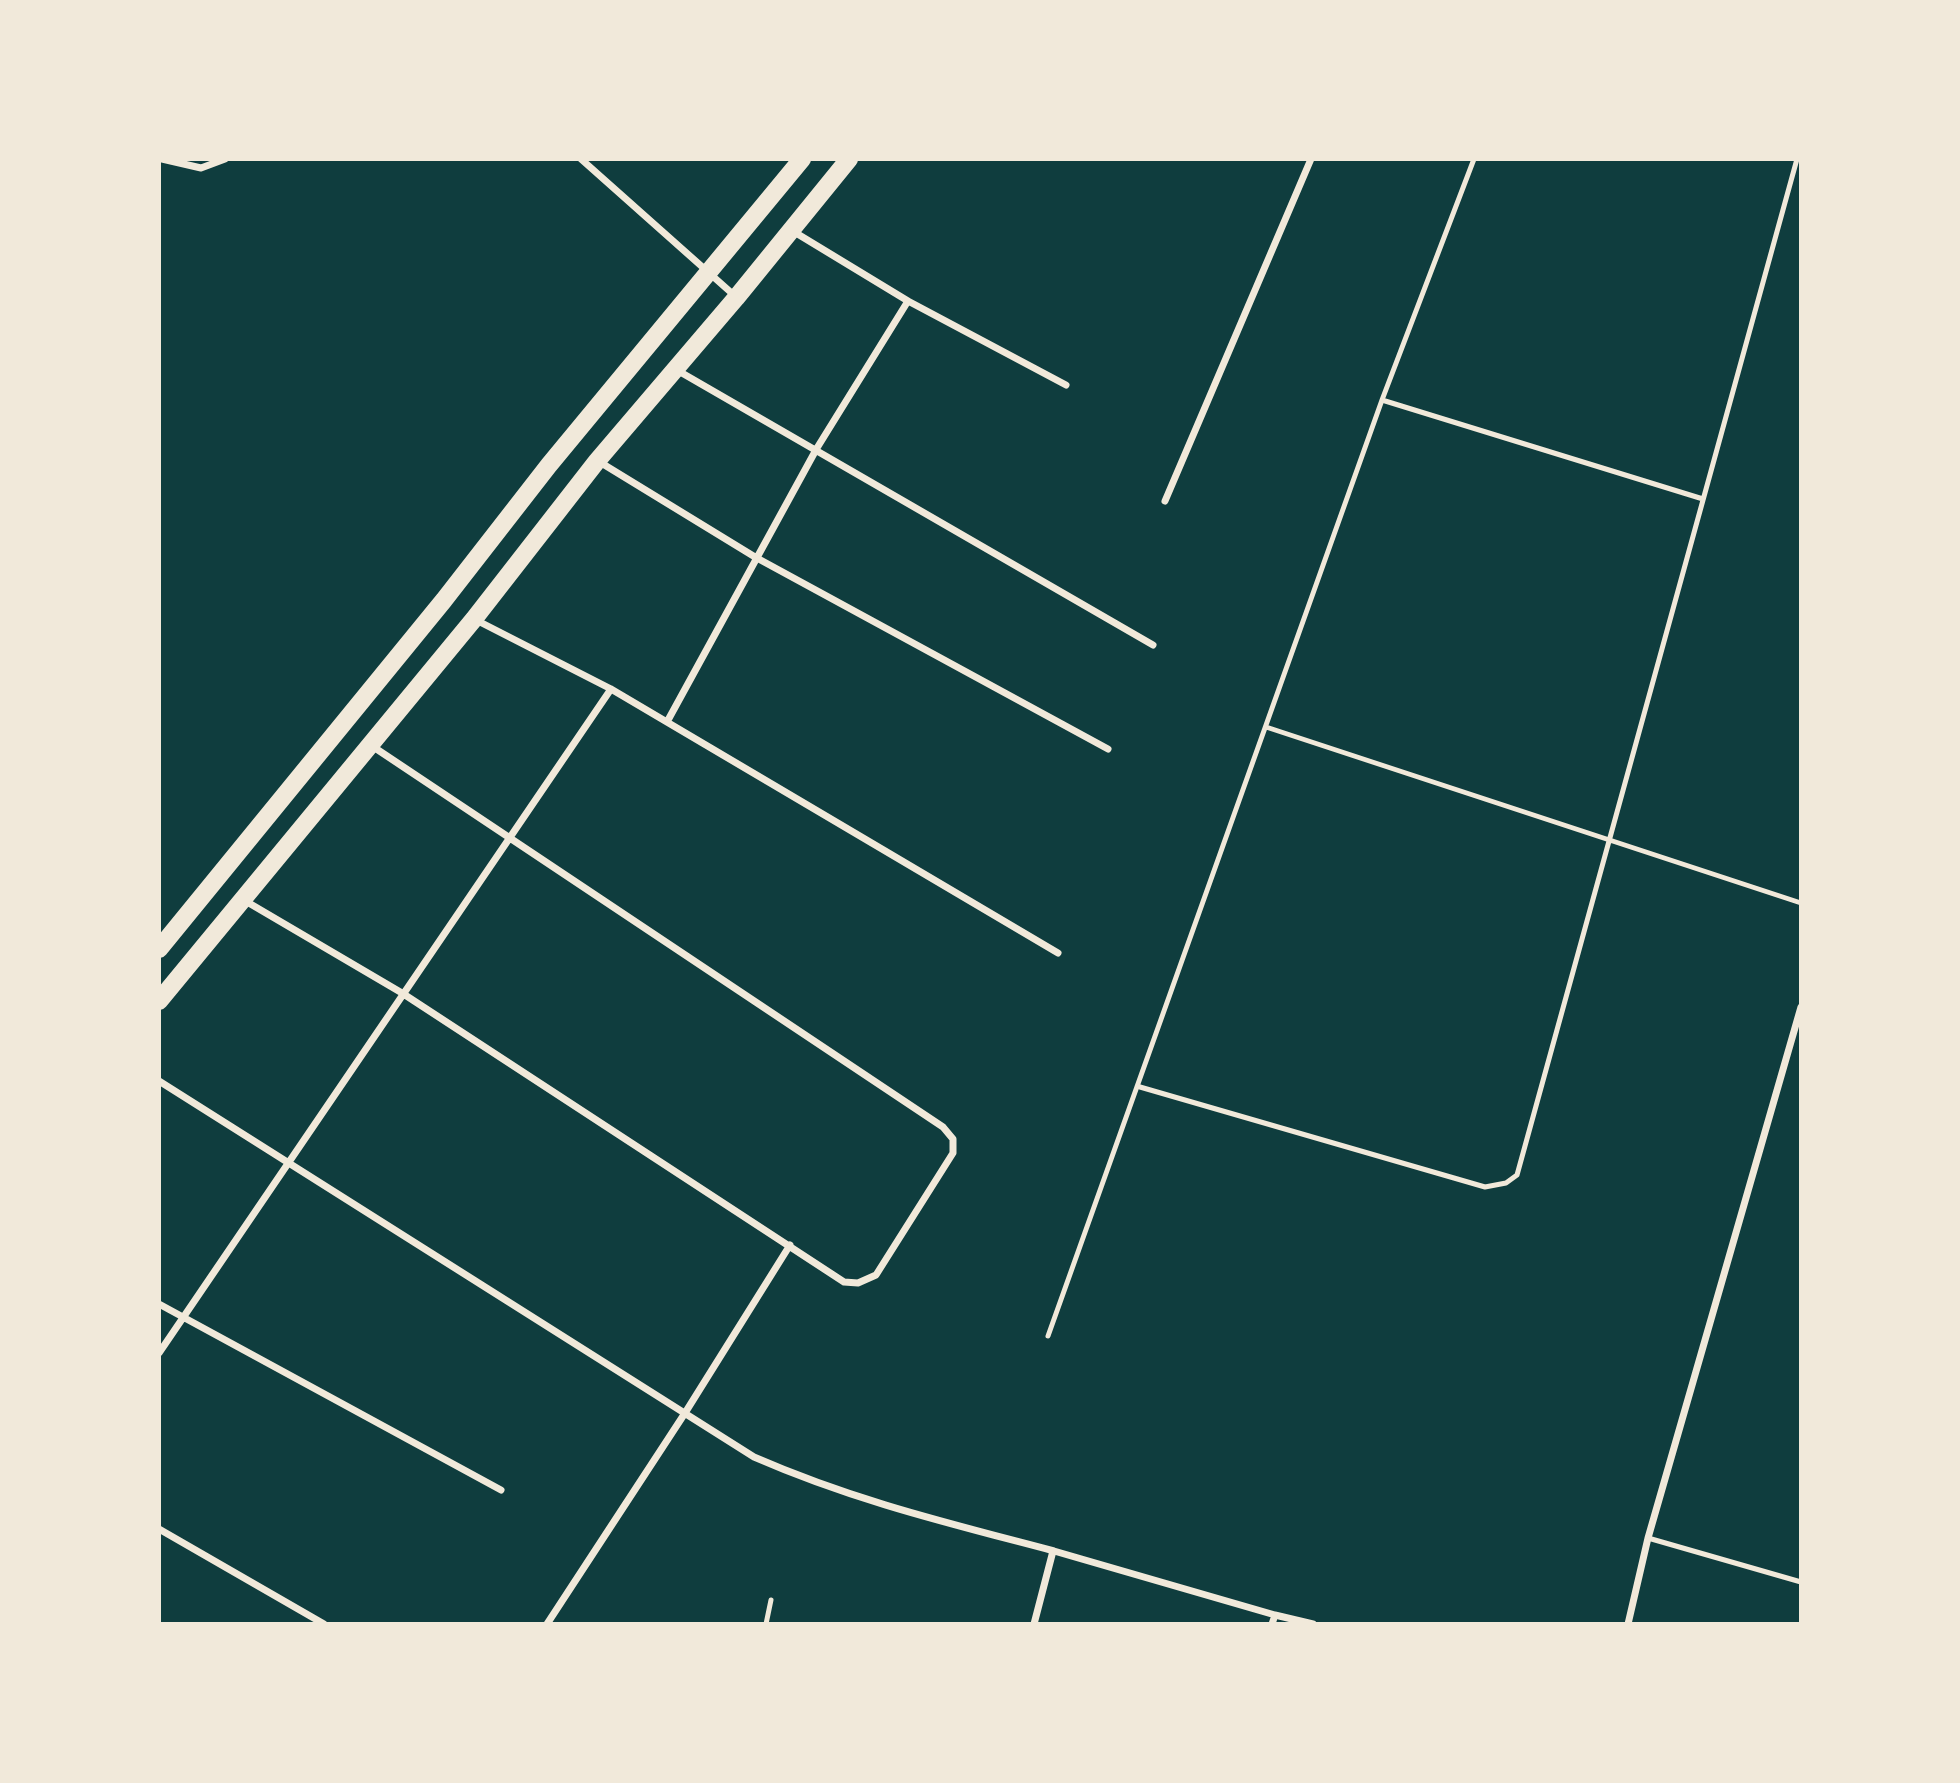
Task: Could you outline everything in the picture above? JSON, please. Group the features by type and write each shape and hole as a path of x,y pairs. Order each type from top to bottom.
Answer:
{"main road":[{"path":"159,949 427,621 550,465 802,159"},
{"path":"159,1001 368,744 474,619 597,461 736,298 849,159"}],"street":[{"path":"162,159 201,168 225,159"},
{"path":"581,159 736,298"},
{"path":"1165,501 1311,159"},
{"path":"790,230 908,301 1066,385"},
{"path":"667,723 755,557 817,448 908,301"},
{"path":"674,368 817,448 1153,645"},
{"path":"597,461 755,557 1108,748"},
{"path":"474,619 611,689 1058,953"},
{"path":"159,1353 290,1164 401,993 611,689"},
{"path":"241,899 401,993 844,1282 870,1280 953,1153 953,1139 943,1127 510,836 368,744"},
{"path":"1628,1624 1648,1538 1801,1007"},
{"path":"159,1081 754,1457 818,1485 907,1514 1053,1551 1313,1624"},
{"path":"547,1624 685,1413 790,1245"},
{"path":"159,1304 501,1490"},
{"path":"159,1530 324,1624"},
{"path":"1034,1624 1053,1551"},
{"path":"1272,1624 1275,1615"}],"lane":[{"path":"1048,1336 1140,1087 1382,400 1474,159"},
{"path":"1140,1087 1485,1186 1506,1183 1517,1175 1797,159"},
{"path":"1382,400 1703,499"},
{"path":"1266,727 1801,902"},
{"path":"1648,1538 1801,1581"},
{"path":"766,1624 771,1601"}]}
